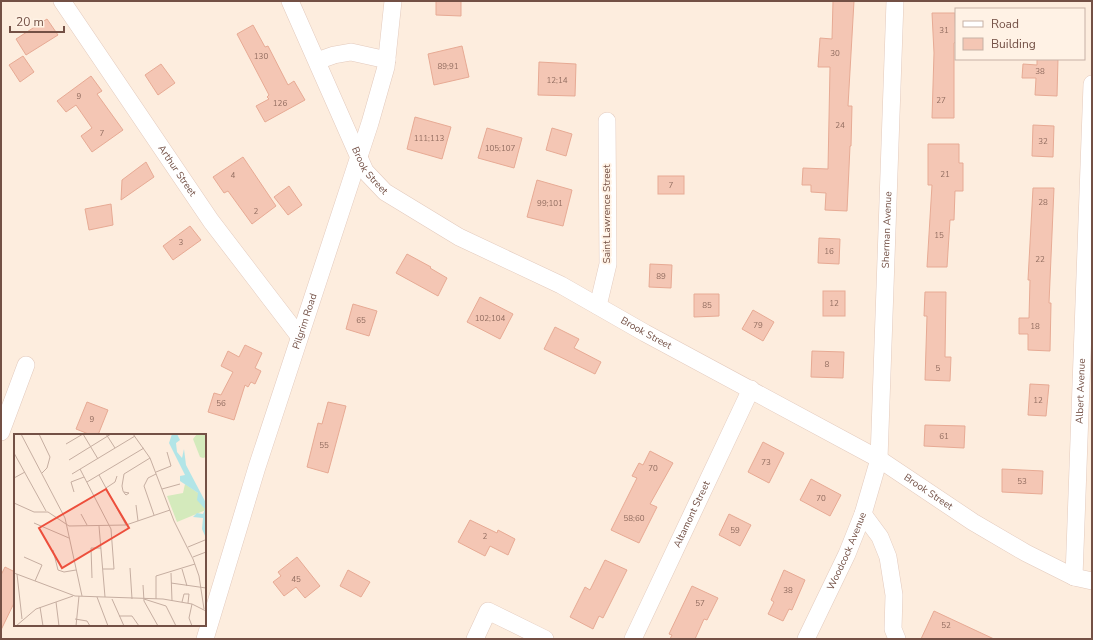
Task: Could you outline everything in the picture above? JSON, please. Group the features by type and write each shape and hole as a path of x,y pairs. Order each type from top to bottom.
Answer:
{"street":[{"name":"Arthur Street","path":"62,1 211,221 299,336"},
{"name":"Brook Street","path":"290,1 364,171 385,192 459,237 561,285 879,459 973,522 1026,553 1074,577 1092,581"},
{"name":"Pilgrim Road","path":"206,639 257,467 370,122 386,67 393,1"},
{"name":"Sherman Avenue","path":"879,459 895,1"},
{"path":"317,61 334,55 351,52 387,60"},
{"name":"Albert Avenue","path":"1074,577 1092,84"},
{"name":"Saint Lawrence Street","path":"598,306 608,264 607,121"},
{"path":"1,432 26,365"},
{"name":"Altamont Street","path":"634,639 750,389"},
{"name":"Woodcock Avenue","path":"806,639 847,554 863,514 879,459"},
{"path":"863,514 880,537 888,557 894,595 893,629 897,639"},
{"path":"475,639 488,611 545,639"}],"building":[{"path":"436,1 461,1 461,16 436,15"},
{"path":"833,1 854,1 848,106 852,106 847,211 825,210 826,193 811,192 811,185 802,185 803,168 828,169 830,67 818,67 820,38 832,39"},
{"path":"932,13 955,13 954,118 932,118 934,53"},
{"path":"47,19 58,35 26,55 16,39"},
{"path":"253,25 265,47 268,46 288,85 294,81 305,100 265,122 256,106 269,99 267,97 269,95 237,34"},
{"path":"462,46 469,77 434,85 428,54"},
{"path":"23,56 34,72 20,82 9,65"},
{"path":"1037,60 1058,60 1057,96 1035,95 1036,78 1022,78 1023,64 1037,65"},
{"path":"539,62 576,64 575,96 538,95"},
{"path":"161,64 175,83 158,95 145,75"},
{"path":"91,76 102,91 97,94 123,130 92,152 81,136 92,128 76,105 66,112 57,101"},
{"path":"415,117 451,127 442,159 407,149"},
{"path":"1033,125 1054,126 1053,157 1032,156"},
{"path":"487,128 522,138 514,168 478,158"},
{"path":"552,128 572,134 566,156 546,150"},
{"path":"928,144 959,144 959,163 963,163 963,191 955,191 954,220 950,220 947,267 927,267 932,185 928,185"},
{"path":"243,157 276,206 252,224 228,191 224,193 213,177"},
{"path":"146,162 154,177 121,200 122,180"},
{"path":"658,176 684,176 684,194 658,194"},
{"path":"537,180 572,190 563,226 527,217"},
{"path":"289,186 302,205 288,215 274,197"},
{"path":"1033,188 1054,188 1049,303 1051,303 1050,351 1028,350 1028,334 1019,334 1019,318 1029,318 1030,280 1028,280"},
{"path":"111,204 113,225 89,230 85,209"},
{"path":"190,226 201,240 173,260 163,246"},
{"path":"819,238 840,239 839,264 818,263"},
{"path":"407,254 431,267 430,268 447,278 438,296 396,273"},
{"path":"650,264 672,265 671,288 649,287"},
{"path":"823,291 845,291 845,316 823,316"},
{"path":"925,292 946,292 945,357 951,357 950,381 925,380 927,316 924,316"},
{"path":"694,294 719,294 719,316 694,317"},
{"path":"480,297 513,314 500,339 467,322"},
{"path":"353,304 377,311 369,336 346,329"},
{"path":"753,310 774,322 763,341 742,329"},
{"path":"555,327 579,339 574,348 601,362 595,374 544,349"},
{"path":"245,345 262,353 255,368 261,371 255,384 251,382 248,387 245,385 234,420 208,412 214,393 221,395 233,372 221,366 228,351 239,357"},
{"path":"812,351 844,352 843,378 811,377"},
{"path":"1030,384 1049,385 1046,416 1028,415"},
{"path":"87,402 108,410 98,434 88,434 76,429"},
{"path":"328,402 346,406 328,473 307,467 318,423 322,424"},
{"path":"925,425 965,426 964,448 924,446"},
{"path":"763,442 784,453 769,483 748,472"},
{"path":"650,451 673,463 650,504 657,507 639,543 611,530 637,478 632,476 639,463 643,465"},
{"path":"1002,469 1043,471 1042,494 1002,492"},
{"path":"811,479 841,495 830,516 800,500"},
{"path":"729,514 751,525 740,546 719,535"},
{"path":"470,520 497,533 498,530 515,539 508,555 490,546 485,556 458,542"},
{"path":"297,557 320,586 305,598 296,587 284,596 273,582 281,576 278,572"},
{"path":"605,560 627,570 603,618 599,616 593,629 570,617 585,587 590,590"},
{"path":"5,567 14,572 14,603 1,630 1,575"},
{"path":"348,570 370,582 361,597 340,586"},
{"path":"784,570 805,580 792,610 789,609 783,621 768,614 774,602 771,600"},
{"path":"692,586 718,598 707,620 704,619 695,639 670,639 672,635 669,634"},
{"path":"934,611 994,639 921,639"}]}
